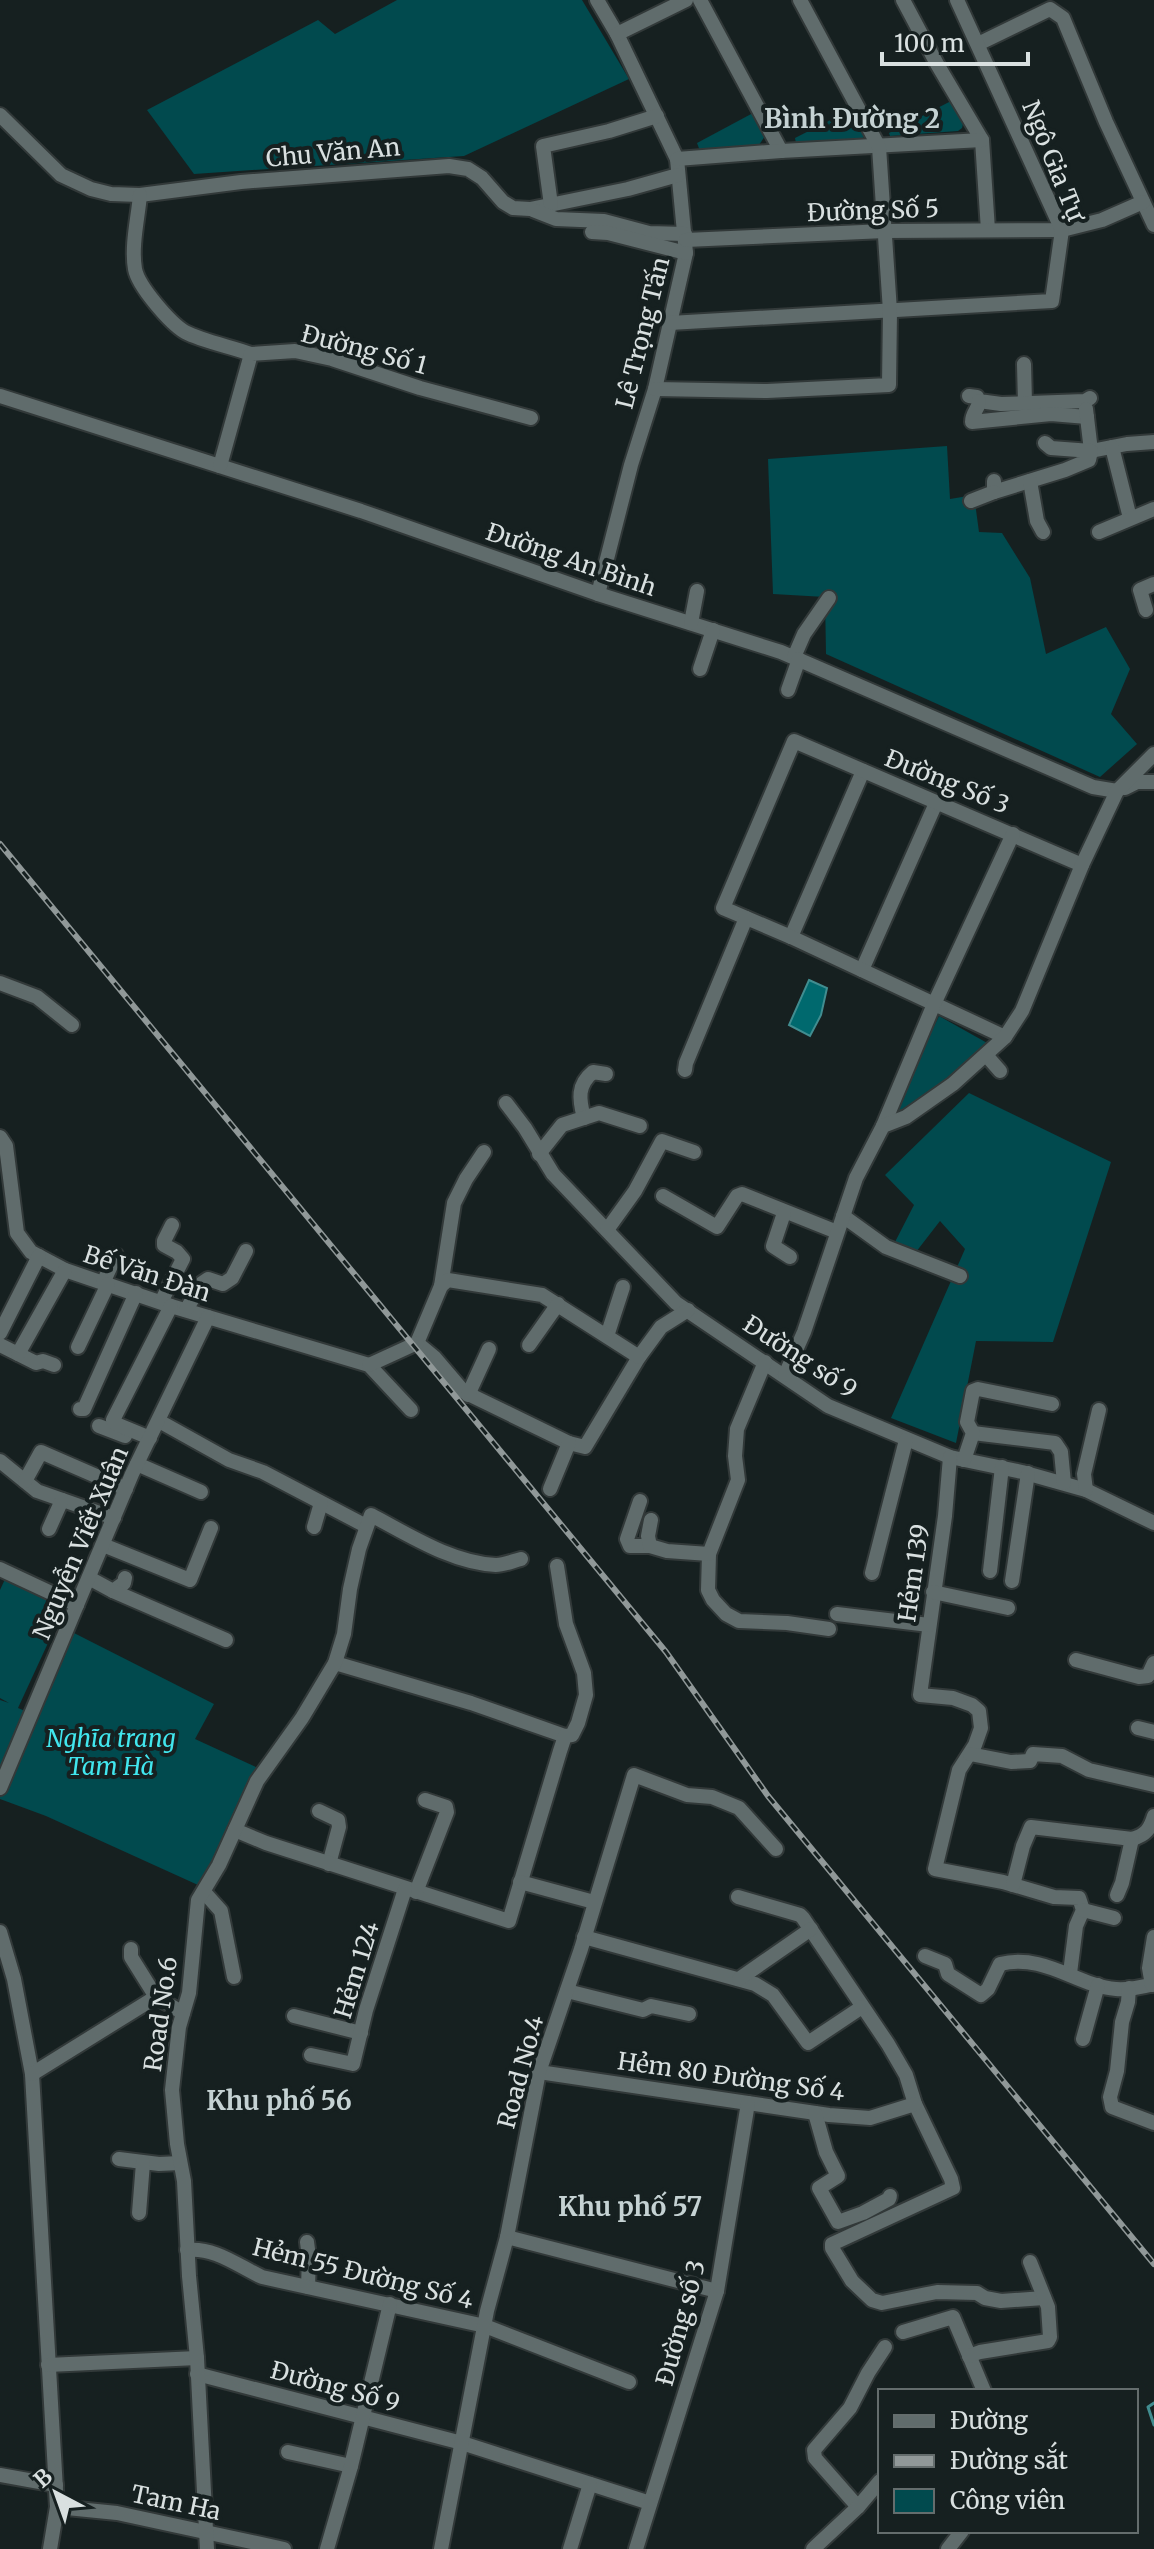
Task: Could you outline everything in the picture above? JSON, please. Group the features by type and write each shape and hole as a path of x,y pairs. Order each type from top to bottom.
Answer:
{"street":[{"name":"Lê Trọng Tấn","path":"597,0 617,34 677,159 686,242 655,389 631,465 598,594"},
{"path":"617,34 686,0"},
{"path":"700,0 781,151"},
{"path":"655,389 767,391 889,385 890,311 879,147 800,0"},
{"path":"903,0 982,140 988,230"},
{"name":"Ngô Gia Tự","path":"890,311 1052,301 1062,230 957,0"},
{"path":"978,44 1050,9 1063,18 1106,122 1154,225"},
{"name":"Chu Văn An","path":"0,115 61,175 101,192 140,195 241,182 449,166 468,169 482,178 503,202 513,208 530,209 556,219 604,221 686,242"},
{"path":"551,205 543,146 657,116"},
{"path":"677,159 982,140"},
{"path":"530,209 628,189 678,175"},
{"path":"140,195 134,262 135,274 142,287 186,332 251,354 220,466"},
{"name":"Đường Số 5","path":"686,242 885,231 1062,230 1102,220 1143,202"},
{"path":"592,232 686,242"},
{"path":"670,323 890,311"},
{"name":"Đường Số 1","path":"251,354 295,351 323,357 420,388 531,418"},
{"path":"1024,364 1025,403"},
{"name":"Đường An Bình","path":"0,396 361,511 598,594 796,658 1093,787 1117,791"},
{"path":"971,501 994,486 1030,481 1089,460 1091,451 1087,399 1001,404 974,398 979,407 972,416 972,422 1051,414 1087,417"},
{"path":"1045,443 1051,448 1091,451 1154,442"},
{"path":"1112,447 1130,518"},
{"path":"1030,481 1037,521 1043,532"},
{"path":"1099,532 1154,509"},
{"path":"1146,610 1140,590 1154,584"},
{"path":"691,623 697,591"},
{"path":"788,690 804,634 829,598"},
{"path":"700,669 713,630"},
{"name":"Đường Số 3","path":"746,918 723,908 794,741 1082,865"},
{"path":"883,1126 906,1117 953,1084 1005,1037 1022,1011 1082,865 1117,791 1154,754"},
{"path":"791,937 863,771"},
{"path":"1117,791 1137,782 1154,782"},
{"path":"862,970 936,803"},
{"path":"785,1375 804,1332 856,1178 883,1126 934,1004 1013,834"},
{"path":"685,1070 746,918 1005,1037"},
{"path":"0,983 37,997 72,1025"},
{"path":"986,1055 1000,1071"},
{"path":"584,1118 580,1090 593,1072 606,1074"},
{"name":"Đường số 9","path":"506,1103 553,1174 676,1303 828,1406 957,1458 1028,1473 1086,1490 1154,1523"},
{"path":"539,1154 557,1128 599,1113 640,1126"},
{"name":"Bế Văn Đàn","path":"0,1137 6,1146 17,1233 31,1252 65,1270 166,1304 372,1364"},
{"path":"607,1230 635,1191 662,1141 694,1152"},
{"path":"411,1410 372,1364 410,1346 441,1286 454,1203 484,1152"},
{"path":"663,1196 717,1227 737,1196 742,1194 837,1232"},
{"path":"784,1213 773,1246 790,1257"},
{"path":"843,1216 886,1247 960,1276"},
{"path":"149,1441 113,1420 183,1259 164,1245 172,1225"},
{"path":"186,1310 202,1283 208,1279 223,1284 232,1278 246,1251"},
{"path":"78,1347 116,1255"},
{"path":"0,1333 39,1256"},
{"path":"18,1354 65,1270"},
{"path":"441,1286 448,1280 542,1295 639,1357"},
{"path":"607,1336 623,1287"},
{"path":"80,1409 84,1409 136,1293"},
{"path":"529,1345 558,1304"},
{"path":"410,1346 435,1358 468,1395 569,1443 585,1447 639,1357 661,1327 688,1310"},
{"name":"Nguyễn Viết Xuân","path":"0,1788 137,1464 208,1317"},
{"path":"0,1345 36,1363 43,1361 54,1365"},
{"path":"468,1395 489,1349"},
{"path":"765,1362 737,1429 735,1456 738,1480 709,1554 708,1590 726,1614 739,1621 829,1629"},
{"name":"Hẻm 139","path":"970,1754 981,1728 979,1711 953,1698 920,1695 933,1592 957,1458 973,1433 967,1422 973,1391 978,1389 1052,1404"},
{"path":"1086,1490 1084,1474 1099,1410"},
{"path":"159,1421 229,1460 263,1472 366,1526 371,1515 435,1548 474,1561 498,1565 521,1559"},
{"path":"99,1426 149,1441"},
{"path":"973,1433 1055,1443 1061,1452 1064,1483"},
{"path":"872,1573 906,1440"},
{"path":"550,1489 569,1443"},
{"path":"25,1481 41,1452 126,1489"},
{"path":"0,1461 37,1491 114,1518"},
{"path":"137,1464 201,1492"},
{"path":"990,1571 1002,1467"},
{"path":"1012,1581 1028,1473"},
{"path":"49,1529 62,1500"},
{"path":"640,1501 627,1539 630,1546 709,1554"},
{"path":"314,1527 321,1503"},
{"path":"650,1546 651,1520"},
{"name":"Road No.6","path":"207,2549 184,2181 172,2090 174,2059 189,1993 198,1900 257,1781 302,1718 335,1663 366,1526"},
{"path":"103,1545 190,1580 211,1528"},
{"path":"335,1663 471,1703 565,1736 572,1735 586,1695 584,1673 566,1624 557,1566"},
{"path":"0,1569 77,1605"},
{"path":"89,1578 226,1640"},
{"path":"113,1591 124,1583 125,1578"},
{"path":"933,1592 1008,1608"},
{"path":"837,1614 929,1625"},
{"path":"1076,1660 1139,1677 1148,1676 1154,1663"},
{"path":"1138,1728 1154,1732"},
{"path":"235,1830 329,1864 509,1921 565,1736"},
{"path":"1070,1973 1076,1926 1083,1910 1079,1898 1054,1897 935,1869 959,1770 970,1754 1020,1763 1030,1761 1033,1754 1047,1757 1053,1754 1089,1770 1154,1785"},
{"name":"Road No.4","path":"441,2549 539,2072 634,1775 687,1795 712,1797 739,1808 776,1849"},
{"name":"Hẻm 124","path":"311,2055 353,2064 411,1890 447,1812 446,1807 425,1800"},
{"path":"319,1811 338,1820 329,1864"},
{"path":"1013,1885 1031,1827 1132,1839 1143,1836 1151,1828 1154,1816"},
{"path":"1117,1895 1132,1839"},
{"path":"520,1882 594,1902"},
{"path":"204,1892 221,1911 234,1977"},
{"path":"738,1897 800,1915 811,1929 906,2075 915,2104 953,2188 832,2244 852,2281 872,2300 882,2303 937,2292 977,2293 1001,2301 1044,2298"},
{"path":"1083,1910 1114,1918"},
{"path":"739,1979 811,1929"},
{"path":"0,1932 14,1979 32,2074 57,2507 50,2549"},
{"path":"584,1937 755,1984 773,1995 808,2043 862,2007"},
{"path":"925,1956 945,1964 948,1974 981,1995 988,1989 1000,1964 1021,1962 1070,1973 1098,1985 1118,1989 1153,1984 1149,1968 1154,1937"},
{"path":"131,1949 131,1957 156,1997 183,2013"},
{"path":"1083,2039 1098,1985"},
{"path":"1129,1988 1117,2071 1110,2097 1112,2107 1154,2123"},
{"path":"567,1991 643,2010 651,2006 689,2014"},
{"path":"32,2074 156,1997"},
{"path":"294,2016 361,2033"},
{"name":"Hẻm 80 Đường Số 4","path":"539,2072 815,2113 870,2118 915,2104"},
{"name":"Đường số 3","path":"636,2549 717,2291 748,2103"},
{"path":"815,2113 826,2152 838,2176 819,2188 838,2222 881,2204 890,2196"},
{"path":"119,2159 143,2163 180,2163"},
{"path":"139,2213 143,2163"},
{"path":"507,2237 717,2291"},
{"path":"307,2242 308,2287"},
{"name":"Hẻm 55 Đường Số 4","path":"187,2250 201,2249 262,2277 485,2326 629,2382"},
{"path":"969,2356 1048,2341 1048,2307 1030,2262"},
{"path":"327,2549 364,2417 390,2304"},
{"path":"903,2332 953,2317 983,2389"},
{"path":"858,2507 815,2458 814,2450 850,2408 885,2347"},
{"path":"48,2365 197,2358"},
{"name":"Đường Số 9","path":"197,2374 462,2443 650,2503"},
{"path":"288,2452 351,2466"},
{"path":"0,2475 56,2485"},
{"path":"813,2549 858,2507 878,2483"},
{"path":"570,2549 590,2484"},
{"name":"Tam Ha","path":"57,2507 117,2513 284,2549"},
{"path":"948,2549 960,2533"}],"green space":[{"path":"397,0 582,0 629,79 464,156 194,174 147,110 318,20 335,34"},
{"path":"951,101 963,124 958,131 890,136 889,133"},
{"path":"854,108 867,133 862,139 796,143 795,138"},
{"path":"753,113 765,136 759,145 700,151 697,143"},
{"path":"947,446 950,499 974,495 979,532 1002,533 1030,578 1046,654 1106,627 1130,669 1111,714 1137,744 1100,777 826,654 825,597 773,594 768,459"},
{"path":"939,1016 989,1044 942,1087 890,1118"},
{"path":"969,1093 1111,1162 1053,1342 976,1341 956,1443 891,1418 965,1249 940,1221 916,1252 895,1242 914,1205 885,1175"},
{"name":"Nghĩa trang Tam Hà","path":"6,1577 66,1604 18,1708 35,1715 74,1633 214,1704 195,1739 258,1768 204,1883 198,1885 46,1816 0,1799 0,1700 9,1703 0,1698 0,1590"}],"shaded area":[{"path":"809,980 827,988 821,1015 810,1036 789,1025"}],"waterway":[{"path":"1154,2403 1148,2407 1154,2425"}],"railway":[{"path":"0,844 666,1652 768,1796 1154,2264"}],"district":[{"name":"Bình Đường 2","path":"852,119"},
{"name":"Khu phố 56","path":"279,2101"},
{"name":"Khu phố 57","path":"630,2207"}]}
